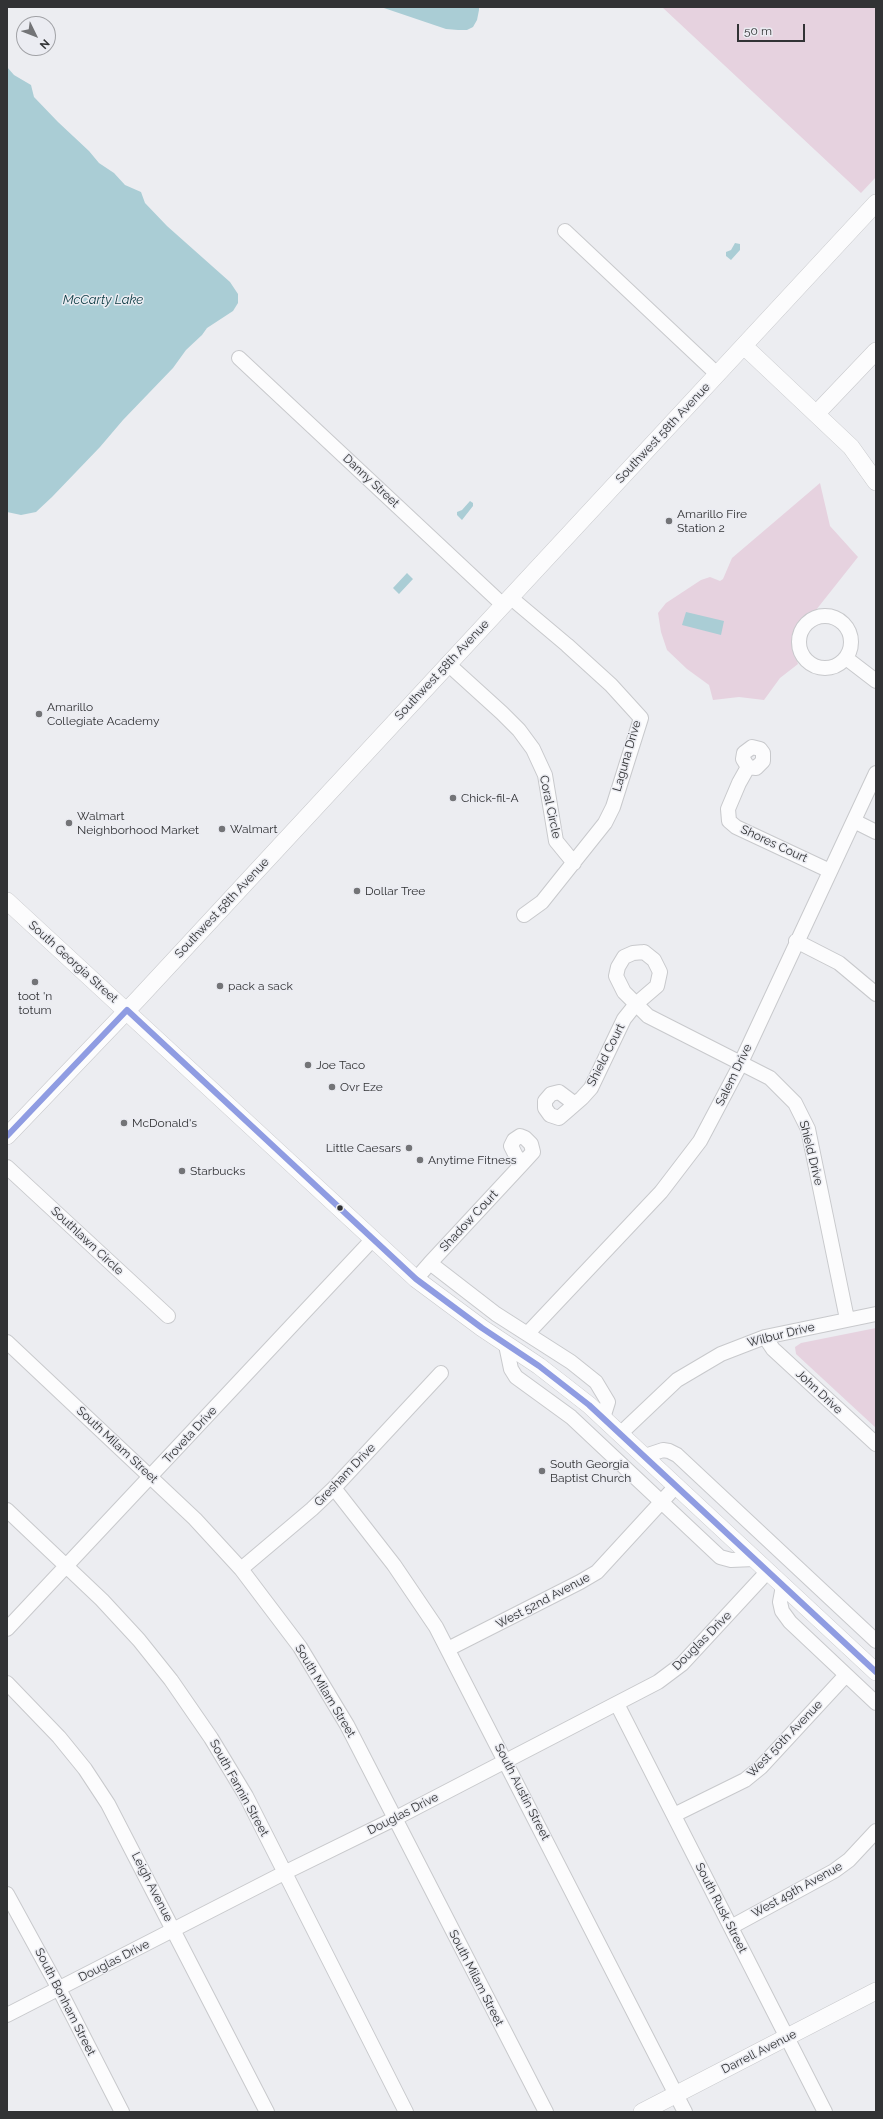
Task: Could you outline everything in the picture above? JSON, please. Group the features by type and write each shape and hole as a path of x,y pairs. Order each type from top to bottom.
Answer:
{"main road":[{"name":"Southwest 58th Avenue","path":"7,1136 507,601 876,203"},
{"path":"744,346 818,413 851,447 876,482"},
{"path":"818,413 876,352"},
{"name":"South Georgia Street","path":"7,901 372,1240 416,1279 506,1345 544,1370 603,1418 876,1672"},
{"name":"Darrell Avenue","path":"642,2112 876,1992"}],"street":[{"path":"565,231 717,374"},
{"name":"Danny Street","path":"239,358 507,601"},
{"name":"Laguna Drive","path":"507,601 594,670 641,718 613,807 605,823 542,902 524,915"},
{"path":"819,616 830,616 840,621 848,629 851,639 850,649 846,658 837,666 826,668 815,667 806,661 802,656 798,640 805,625 809,621 819,616"},
{"path":"846,658 876,681"},
{"name":"Coral Circle","path":"448,664 502,713 519,730 533,749 545,775 556,841 574,863"},
{"name":"Shores Court","path":"748,767 728,809 729,821 736,827 830,871"},
{"name":"Salem Drive","path":"527,1334 661,1192 682,1165 710,1123 741,1062 796,941 876,773"},
{"path":"854,821 876,832"},
{"path":"796,941 838,964 876,994"},
{"name":"Shield Drive","path":"636,1004 648,1016 770,1078 783,1090 803,1116 808,1129 847,1319"},
{"name":"Shield Court","path":"575,1104 591,1088 624,1019 636,1004"},
{"name":"Shadow Court","path":"416,1279 523,1162"},
{"name":"Southlawn Circle","path":"7,1167 168,1316"},
{"name":"Troveta Drive","path":"7,1630 372,1240"},
{"path":"430,1263 467,1293 596,1382 608,1402 603,1418"},
{"name":"Wilbur Drive","path":"620,1434 671,1385 697,1366 721,1354 765,1337 876,1314"},
{"name":"John Drive","path":"765,1337 773,1349 876,1444"},
{"name":"South Milam Street","path":"7,1342 195,1519 241,1569 283,1624 347,1724 394,1819 546,2112"},
{"path":"506,1345 511,1369 516,1377 571,1417 720,1556 731,1560 754,1559"},
{"name":"Gresham Drive","path":"241,1569 312,1509 334,1488 440,1372"},
{"path":"645,1456 663,1450 677,1455 876,1641"},
{"name":"West 52nd Avenue","path":"448,1649 573,1586 597,1572 676,1486"},
{"name":"South Austin Street","path":"334,1488 394,1565 436,1627 685,2112"},
{"name":"South Fannin Street","path":"7,1510 67,1565 134,1634 171,1680 211,1738 246,1796 406,2112"},
{"name":"Douglas Drive","path":"7,2015 284,1873 394,1819 658,1682 682,1664 768,1572"},
{"path":"783,1586 780,1602 782,1611 790,1622 876,1702"},
{"name":"West 50th Avenue","path":"674,1815 745,1780 760,1767 846,1675"},
{"name":"Leigh Avenue","path":"7,1682 59,1737 93,1781 128,1840 268,2112"},
{"name":"South Rusk Street","path":"617,1704 825,2112"},
{"name":"West 49th Avenue","path":"731,1927 834,1871 849,1860 876,1831"},
{"name":"South Bonham Street","path":"7,1894 59,1989 122,2112"}],"shaded area":[{"path":"662,7 876,7 876,177 861,193"},
{"path":"820,483 830,526 858,557 816,610 803,618 794,631 793,650 798,664 780,678 764,700 739,697 713,700 709,685 687,669 667,650 661,632 658,613 666,603 701,580 710,577 720,581 723,579 732,558"},
{"path":"876,1328 876,1428 796,1354 795,1347 801,1343"}],"water":[{"path":"381,7 479,7 479,10 477,20 473,27 467,30 458,30 446,29"},
{"name":"McCarty Lake","path":"7,67 14,75 31,85 34,97 89,151 99,163 114,173 125,185 141,192 145,203 167,226 230,282 238,294 238,303 233,311 207,328 202,335 186,350 173,368 52,497 36,512 21,515 7,512"},
{"path":"735,243 740,244 740,250 731,260 726,256 726,252 731,250"},
{"path":"470,501 473,503 473,506 462,520 457,515 457,512 462,510"},
{"path":"407,573 413,579 399,594 393,588"},
{"path":"686,612 724,621 721,635 682,625"}],"transit line":[{"path":"7,1136 127,1010 416,1279 482,1328 539,1366 589,1405 876,1672"}],"place":[{"name":"Amarillo Fire Station 2","path":"669,521"},
{"name":"Amarillo Collegiate Academy","path":"39,714"},
{"name":"Chick-fil-A","path":"453,798"},
{"name":"Walmart Neighborhood Market","path":"69,823"},
{"name":"Walmart","path":"222,829"},
{"name":"Dollar Tree","path":"357,891"},
{"name":"toot 'n totum","path":"35,982"},
{"name":"pack a sack","path":"220,986"},
{"name":"Joe Taco","path":"308,1065"},
{"name":"Ovr Eze","path":"332,1087"},
{"name":"McDonald's","path":"124,1123"},
{"name":"Little Caesars","path":"409,1148"},
{"name":"Anytime Fitness","path":"420,1160"},
{"name":"Starbucks","path":"182,1171"},
{"name":"South Georgia Baptist Church","path":"542,1471"}]}
